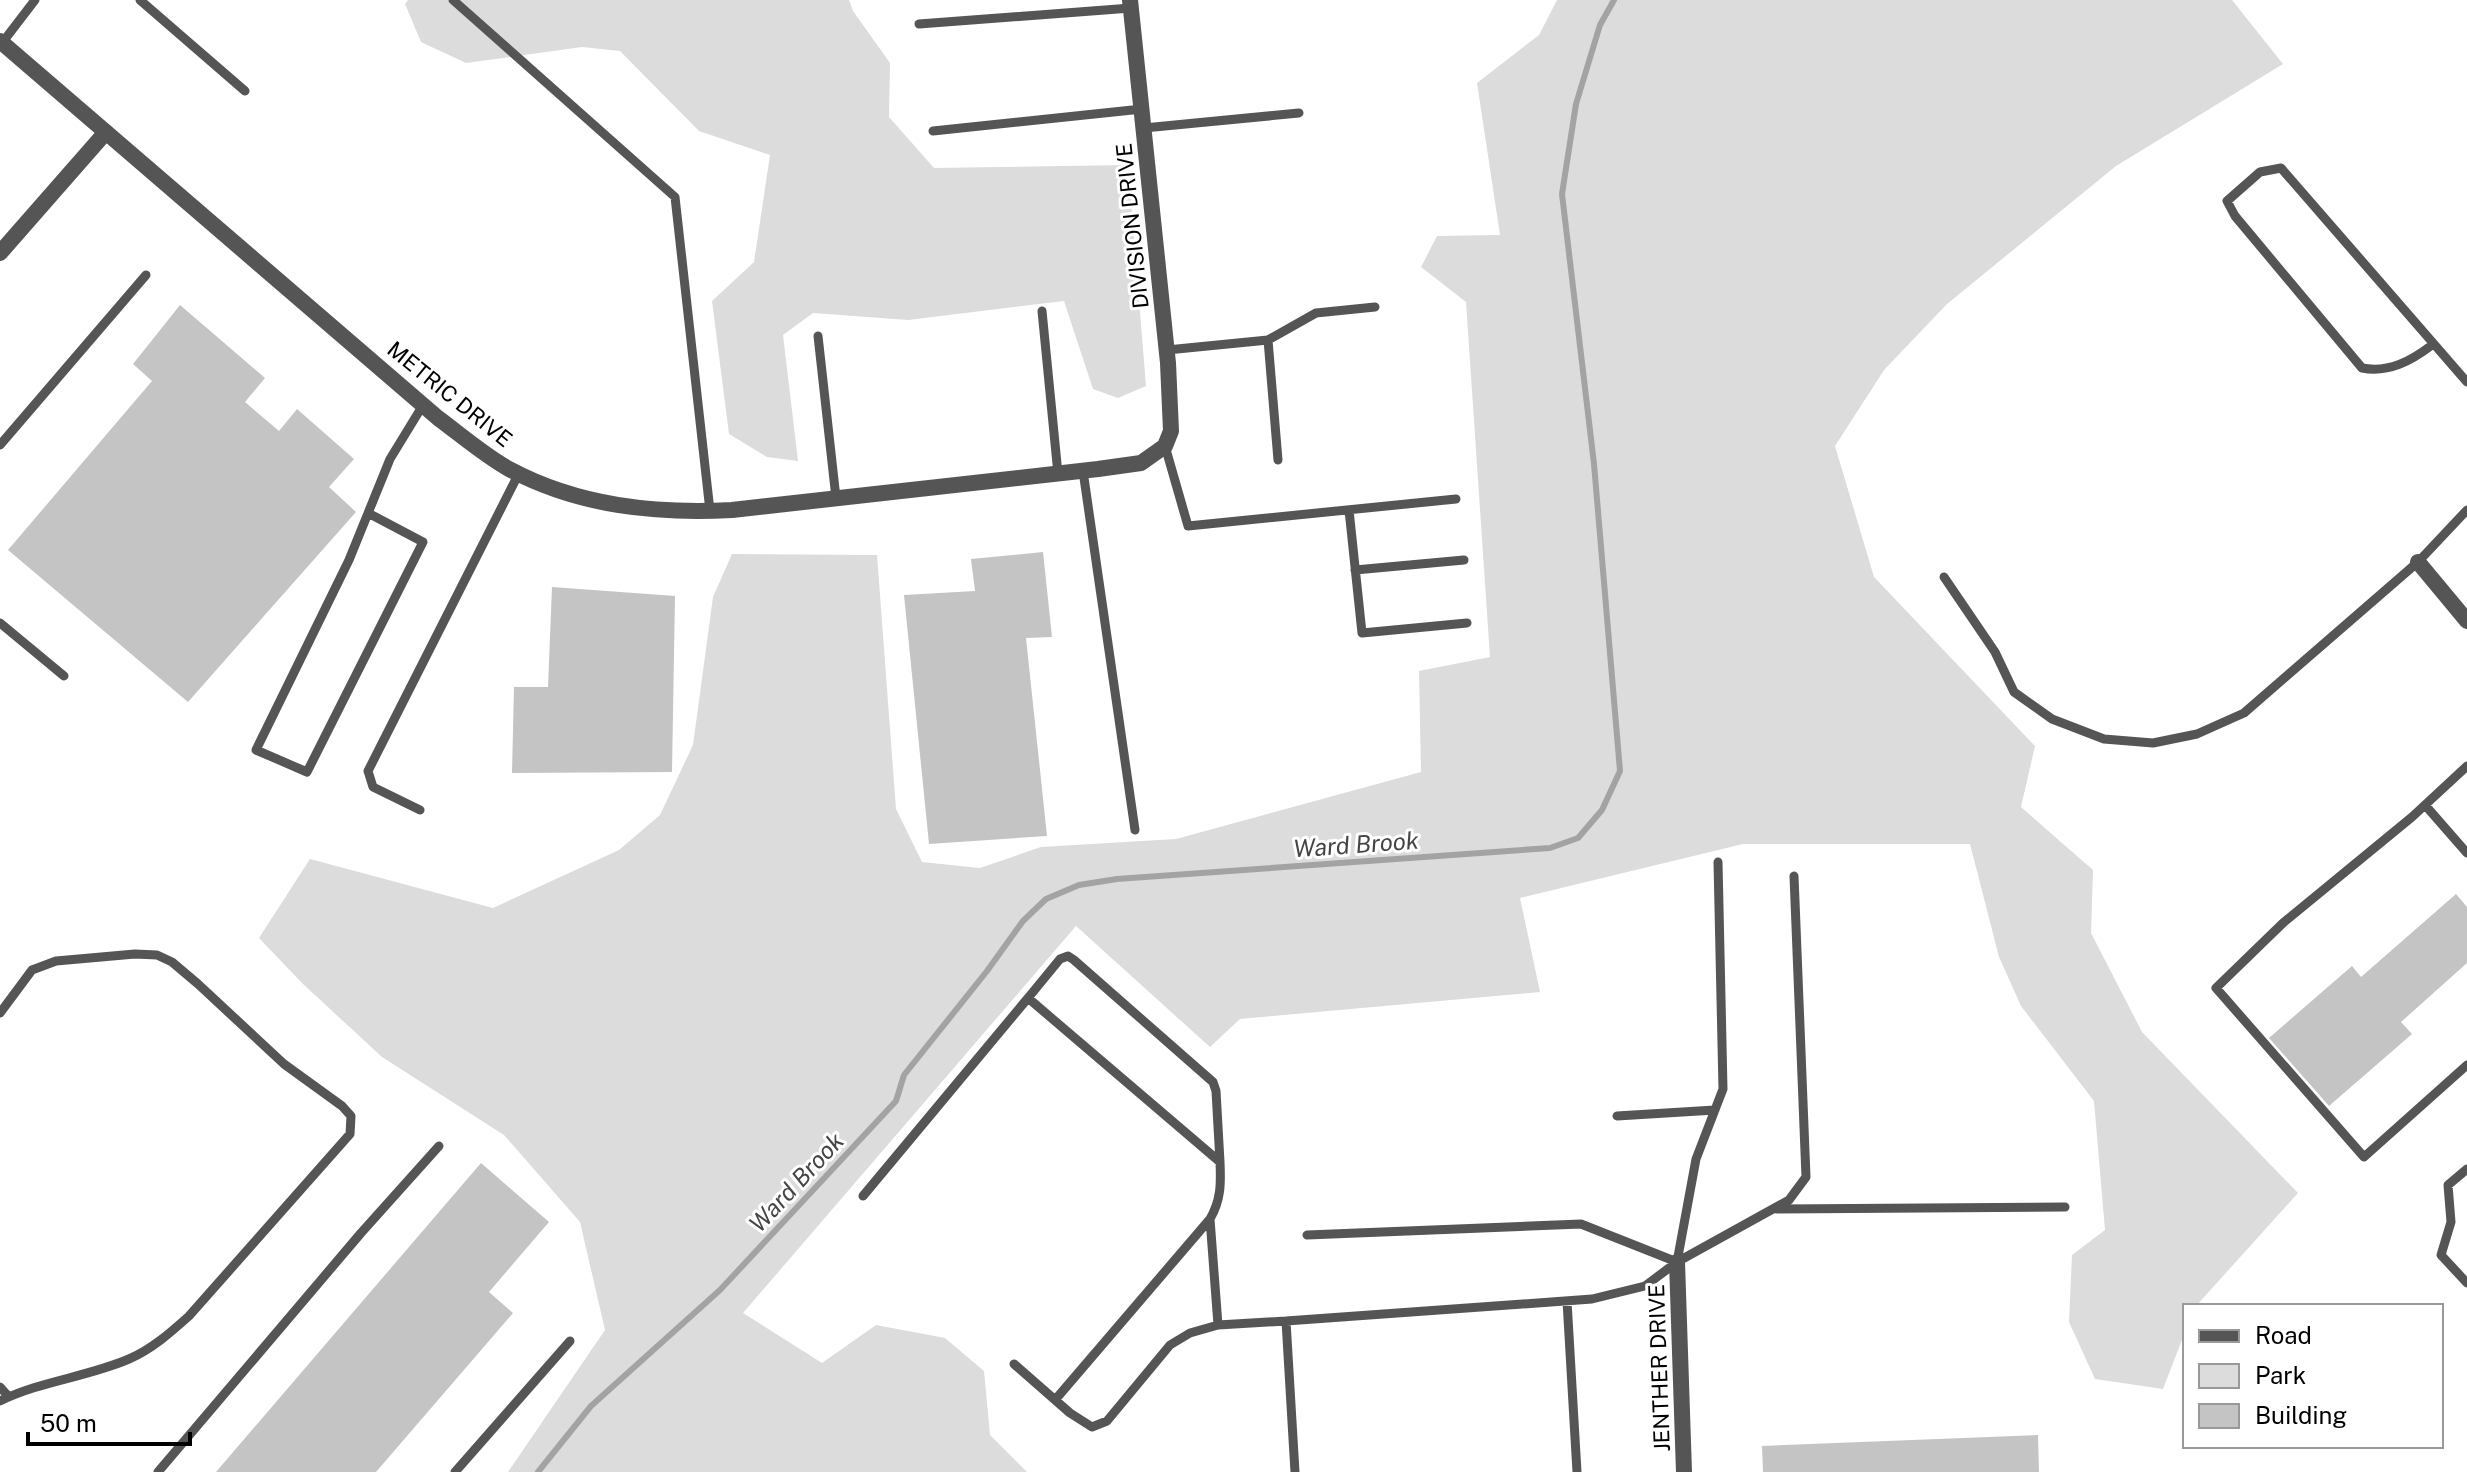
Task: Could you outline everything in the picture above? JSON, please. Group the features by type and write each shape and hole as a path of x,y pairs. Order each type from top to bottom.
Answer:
{"street":[{"name":"DIVISION DRIVE","path":"1130,4 1167,350 1171,431 1165,446"},
{"name":"METRIC DRIVE","path":"1,42 423,405 507,467 556,491 616,506 710,511 1141,463 1165,446"},
{"path":"0,253 106,132"},
{"path":"2418,562 2467,621"},
{"name":"JENTHER DRIVE","path":"1677,1262 1684,1472"}],"lane":[{"path":"1,42 35,0"},
{"path":"140,0 245,91"},
{"path":"453,0 675,197 710,511"},
{"path":"919,24 1130,4"},
{"path":"933,131 1142,109"},
{"path":"1144,128 1299,113"},
{"path":"2432,345 2412,360 2379,371 2362,368 2235,216 2227,201 2260,172 2281,168 2467,382"},
{"path":"0,445 146,275"},
{"path":"1167,350 1268,340 1316,313 1375,307"},
{"path":"1042,311 1058,474"},
{"path":"818,336 836,498"},
{"path":"1268,340 1278,460"},
{"path":"368,513 423,542 307,772 256,750 349,560 368,513 390,459 423,405"},
{"path":"1165,446 1188,526 1456,499"},
{"path":"1083,471 1135,830"},
{"path":"420,810 373,787 368,771 519,473"},
{"path":"1349,510 1362,633 1467,623"},
{"path":"1944,577 1995,652 2014,692 2052,719 2104,739 2153,743 2197,734 2244,713 2418,562 2467,510"},
{"path":"1355,570 1464,560"},
{"path":"0,623 64,676"},
{"path":"2467,766 2425,805 2283,923 2216,988 2364,1157 2467,1065"},
{"path":"2425,805 2467,853"},
{"path":"1677,1262 1696,1159 1723,1089 1718,862"},
{"path":"1014,1364 1070,1413 1092,1427 1107,1421 1170,1345 1190,1333 1218,1325 1592,1299 1645,1286 1677,1262 1789,1200 1806,1177 1794,876"},
{"path":"0,1013 32,970 56,961 157,955 172,962 284,1064 351,1116 350,1134 227,1275 160,1342 128,1360 5,1399 0,1387"},
{"path":"863,1196 1060,959 1068,956 1213,1082 1222,1186 1218,1205 1210,1219 1055,1400"},
{"path":"1028,998 1220,1162"},
{"path":"1617,1116 1715,1110"},
{"path":"158,1472 439,1146"},
{"path":"2467,1169 2448,1185 2451,1222 2441,1255 2467,1283"},
{"path":"1774,1209 2065,1207"},
{"path":"1210,1219 1218,1325"},
{"path":"1307,1235 1581,1224 1677,1262"},
{"path":"1567,1301 1577,1472"},
{"path":"1286,1321 1295,1472"},
{"path":"455,1472 570,1341"}],"green space":[{"path":"408,0 849,0 853,11 890,63 889,117 934,168 1128,165 1146,386 1118,398 1093,389 1064,301 908,320 813,313 783,335 798,461 767,457 729,434 712,301 754,262 770,155 699,131 620,51 582,47 466,63 421,42 405,4"},
{"path":"1557,0 2232,0 2283,64 2116,166 1947,304 1884,370 1835,446 1874,577 2035,746 2021,807 2093,870 2091,933 2142,1032 2298,1193 2198,1304 2183,1304 2183,1337 2163,1389 2095,1379 2069,1322 2072,1255 2105,1230 2094,1101 2021,1006 1999,957 1970,844 1743,844 1520,898 1540,992 1240,1019 1210,1047 1076,926 743,1313 822,1363 876,1325 945,1338 984,1371 990,1435 1027,1472 508,1472 605,1330 580,1222 504,1135 382,1057 303,984 259,938 310,859 493,908 619,850 660,815 693,745 713,597 732,554 877,555 896,809 922,862 980,868 1041,847 1176,839 1421,772 1419,671 1490,657 1466,302 1421,267 1437,236 1500,235 1477,83 1539,35"}],"building":[{"path":"180,305 265,378 245,402 279,431 297,409 354,459 329,487 356,512 188,702 8,550 152,381 133,364"},
{"path":"1043,552 1052,637 1026,638 1047,836 929,844 904,595 975,591 971,559"},
{"path":"552,587 675,596 672,772 512,773 514,687 548,687"},
{"path":"2456,894 2467,907 2467,963 2401,1022 2412,1034 2329,1106 2269,1038 2352,966 2361,977"},
{"path":"481,1163 549,1222 489,1292 513,1313 376,1472 216,1472"},
{"path":"2038,1435 2039,1472 1763,1472 1762,1446"}],"waterway":[{"name":"Ward Brook","path":"538,1472 591,1406 720,1290 896,1101 904,1075 1023,921 1046,899 1079,885 1117,879 1550,848 1578,838 1602,810 1620,771 1594,464 1562,194 1576,104 1600,25 1614,0"}]}
